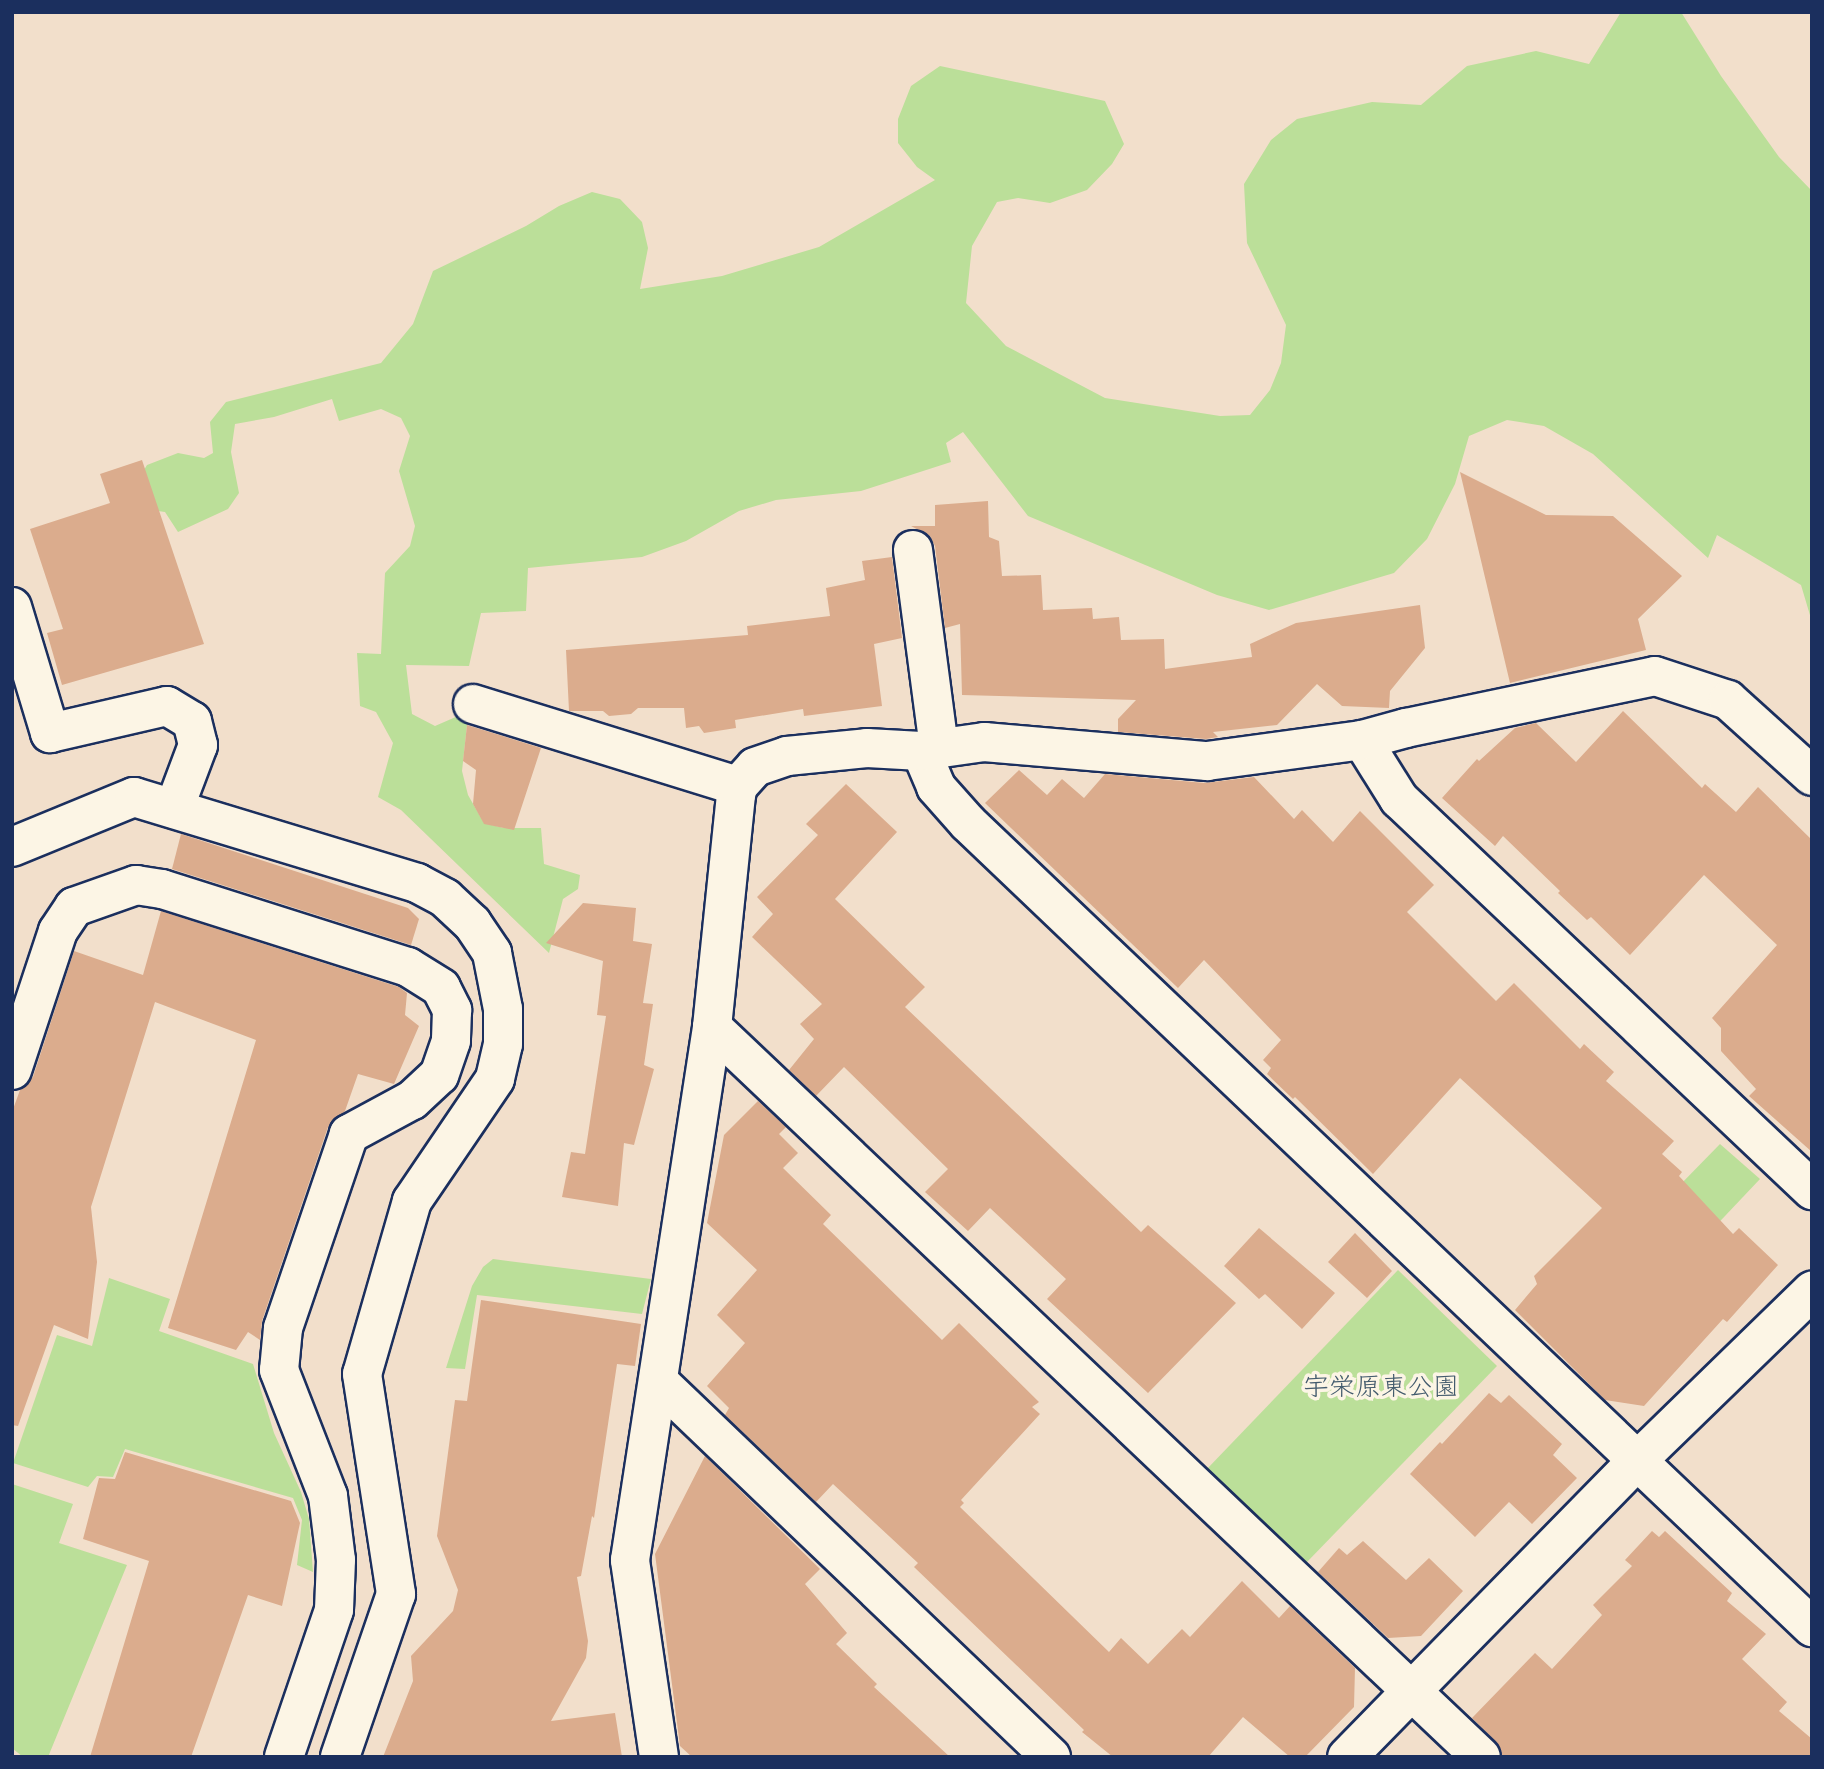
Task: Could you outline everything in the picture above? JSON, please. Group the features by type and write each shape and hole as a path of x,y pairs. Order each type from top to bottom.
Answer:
{"street":[{"path":"913,550 930,750 936,787 968,824 1812,1627"},
{"path":"12,607 50,733 167,706 192,721 198,746 174,809"},
{"path":"659,1757 630,1560 712,1027 738,786 755,767 787,756 867,748 930,750 984,742 1207,761 1362,740 1406,727 1655,676 1728,700 1812,776"},
{"path":"473,704 738,786"},
{"path":"1362,740 1399,799 1812,1190"},
{"path":"12,847 134,797 417,883 445,898 472,923 492,953 503,1009 503,1044 495,1079 412,1201 362,1374 396,1594 340,1757"},
{"path":"12,1070 58,931 74,906 136,885 162,889 408,967 441,988 452,1010 451,1041 439,1075 412,1100 349,1134 284,1328 279,1370 327,1496 337,1560 334,1610 284,1757"},
{"path":"712,1027 1481,1757"},
{"path":"1347,1757 1638,1460 1812,1291"},
{"path":"658,1381 1051,1757"}],"green space":[{"path":"1621,12 1681,12 1721,76 1779,157 1812,191 1812,622 1801,585 1717,535 1708,558 1593,454 1544,426 1507,420 1469,436 1455,484 1427,539 1394,573 1269,610 1217,595 1028,516 963,432 946,443 951,462 861,491 776,500 739,511 686,541 642,557 528,568 526,611 481,613 469,666 406,665 412,714 435,726 458,716 468,716 462,771 468,795 484,823 504,828 541,828 544,864 580,875 578,889 563,899 549,953 401,810 378,797 393,743 376,712 360,706 357,653 381,654 385,573 410,546 415,526 399,471 410,436 401,418 381,409 339,421 332,399 274,417 235,424 231,452 239,493 228,509 178,532 165,512 137,508 135,485 147,465 178,453 204,458 213,453 210,422 226,402 381,363 413,324 433,271 526,226 559,206 592,192 620,199 642,222 648,248 640,289 722,276 819,247 935,180 917,167 898,143 898,119 911,86 940,66 1105,101 1124,144 1112,164 1087,190 1050,203 1018,198 997,202 972,246 966,303 1006,346 1105,398 1220,416 1250,415 1270,390 1281,363 1286,325 1247,243 1244,184 1271,140 1297,119 1372,102 1421,105 1467,66 1536,51 1589,64"},
{"path":"1720,1144 1760,1179 1672,1272 1633,1233"},
{"path":"493,1259 651,1279 642,1314 477,1295 465,1369 446,1368 472,1286 483,1267"},
{"name":"宇栄原東公園","path":"1398,1270 1497,1366 1306,1563 1206,1470"},
{"path":"109,1278 170,1299 159,1331 253,1364 274,1433 301,1492 309,1519 313,1572 297,1565 302,1520 293,1498 125,1449 113,1477 97,1476 88,1487 13,1463 57,1335 92,1346"},
{"path":"12,1484 73,1504 59,1543 127,1565 48,1757 23,1757 12,1748"}],"building":[{"path":"142,460 204,644 62,685 47,633 63,629 30,529 110,503 100,474"},
{"path":"1460,472 1546,515 1613,516 1682,576 1638,619 1646,650 1510,683"},
{"path":"988,501 989,537 999,541 1002,576 1041,575 1043,610 1092,608 1093,619 1119,617 1121,640 1164,639 1165,669 1252,657 1250,644 1296,623 1420,605 1425,648 1390,691 1389,708 1342,706 1317,684 1277,725 1213,732 1218,737 1206,739 1118,732 1118,719 1136,700 962,695 960,624 945,628 935,546 930,536 911,526 935,526 935,505"},
{"path":"892,557 902,638 874,644 882,706 804,716 803,709 735,720 736,728 704,733 699,726 686,728 684,708 638,708 631,714 609,716 603,711 569,711 566,650 748,635 747,626 830,616 826,588 865,580 862,561"},
{"path":"1623,711 1702,788 1705,784 1736,812 1758,787 1812,840 1812,1152 1749,1096 1756,1089 1721,1051 1721,1028 1712,1018 1777,945 1704,875 1630,955 1591,917 1587,920 1558,893 1560,891 1503,836 1495,846 1442,798 1477,759 1479,761 1515,728 1536,723 1576,762"},
{"path":"467,725 541,748 514,830 484,824 473,804 476,770 463,761"},
{"path":"1019,770 1047,795 1062,779 1084,798 1105,774 1205,783 1254,777 1294,819 1302,810 1333,842 1360,811 1434,885 1407,912 1496,1001 1514,983 1580,1049 1584,1044 1614,1072 1606,1081 1674,1141 1662,1154 1682,1172 1679,1176 1733,1234 1739,1228 1778,1265 1727,1322 1723,1319 1644,1406 1605,1400 1515,1310 1537,1284 1534,1276 1602,1208 1460,1078 1373,1174 1295,1097 1293,1099 1267,1074 1271,1068 1263,1060 1281,1040 1204,960 1178,988 985,803"},
{"path":"846,784 897,832 835,899 925,987 905,1007 1141,1232 1148,1225 1236,1303 1148,1393 1047,1299 1066,1279 990,1208 968,1231 925,1192 948,1169 844,1067 816,1096 789,1070 814,1039 800,1024 822,1004 752,937 773,914 757,897 818,835 806,824"},
{"path":"181,834 408,908 419,919 411,945 172,869"},
{"path":"583,903 636,908 633,941 652,944 643,1003 653,1004 644,1065 654,1069 634,1145 624,1143 618,1206 562,1197 571,1152 585,1154 606,1016 597,1015 603,961 546,943"},
{"path":"161,911 399,987 407,993 405,1015 419,1026 394,1084 358,1074 345,1111 328,1127 262,1321 260,1340 248,1332 236,1350 168,1328 256,1040 155,1002 91,1207 97,1262 88,1339 54,1325 18,1426 12,1425 12,1112 20,1090 33,1077 74,951 143,975"},
{"path":"758,1101 786,1127 779,1134 798,1153 783,1168 831,1215 823,1224 942,1340 959,1323 1039,1402 1032,1407 1040,1414 961,1500 964,1503 960,1507 1109,1652 1121,1638 1148,1664 1182,1629 1190,1637 1242,1581 1279,1618 1290,1606 1355,1668 1354,1707 1305,1757 1290,1757 1243,1717 1208,1757 1113,1757 1082,1732 1084,1730 914,1567 918,1563 833,1484 816,1502 725,1415 729,1408 707,1386 745,1343 717,1315 757,1270 707,1223 724,1135"},
{"path":"1259,1228 1335,1293 1302,1329 1265,1294 1259,1299 1224,1266"},
{"path":"1355,1233 1392,1271 1367,1298 1328,1262"},
{"path":"481,1300 641,1324 635,1366 617,1364 594,1518 592,1516 581,1576 577,1577 588,1641 586,1658 551,1721 615,1713 622,1757 383,1757 413,1681 411,1656 453,1611 458,1590 437,1536 455,1400 467,1401"},
{"path":"1489,1393 1501,1403 1509,1395 1562,1444 1553,1455 1577,1478 1532,1524 1509,1502 1475,1537 1410,1474"},
{"path":"125,1452 291,1501 300,1523 282,1606 248,1595 191,1757 90,1757 149,1561 83,1539 99,1478 115,1479"},
{"path":"705,1456 820,1569 805,1584 847,1633 836,1644 877,1684 874,1687 950,1757 692,1757 680,1746 655,1554"},
{"path":"1652,1531 1659,1537 1665,1531 1732,1593 1727,1601 1766,1634 1742,1659 1787,1702 1779,1711 1812,1739 1812,1757 1502,1757 1496,1742 1472,1718 1535,1653 1552,1669 1602,1615 1593,1605 1632,1566 1625,1560"},
{"path":"1363,1541 1406,1580 1429,1558 1463,1591 1421,1636 1388,1638 1318,1572 1339,1548 1347,1555"}]}
